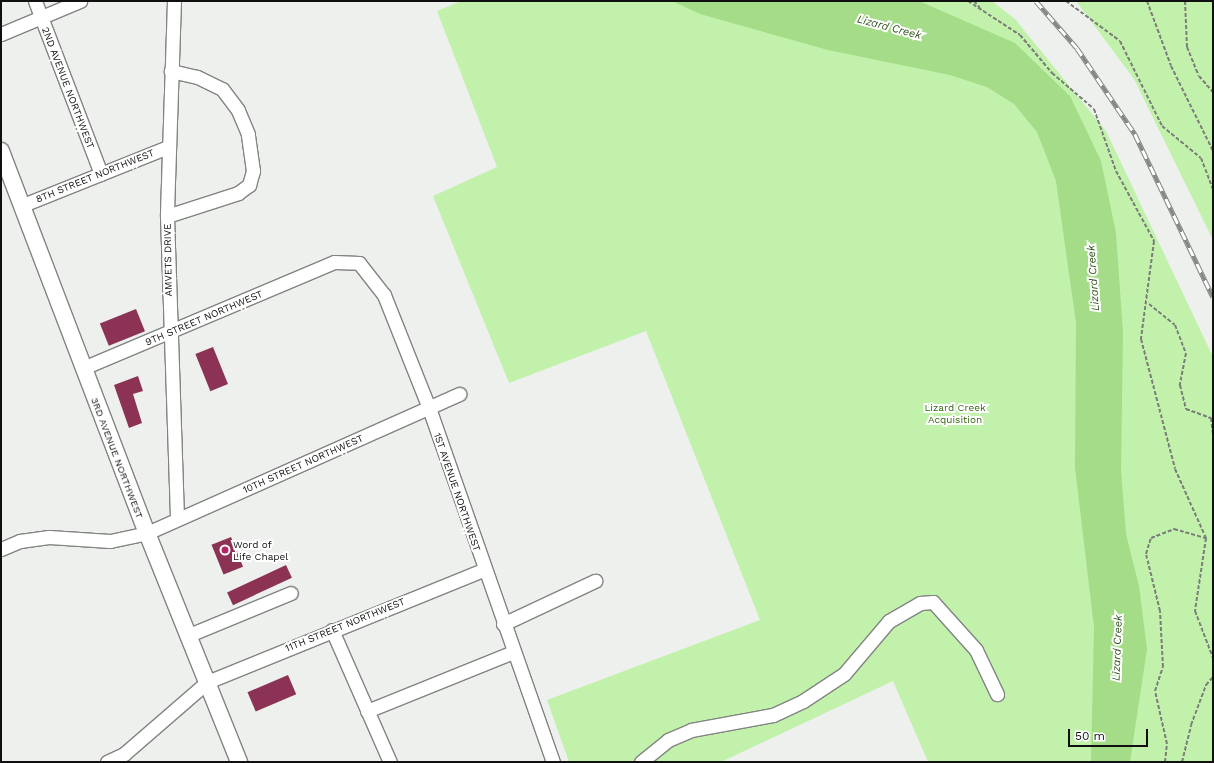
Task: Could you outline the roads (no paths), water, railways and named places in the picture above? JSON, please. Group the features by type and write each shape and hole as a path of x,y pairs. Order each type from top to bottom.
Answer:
{"main road":[{"name":"3RD AVENUE NORTHWEST","path":"1,151 23,205 83,368 147,533 239,762"}],"street":[{"name":"2ND AVENUE NORTHWEST","path":"35,1 101,174"},
{"path":"1,34 80,1"},
{"name":"AMVETS DRIVE","path":"174,1 170,71 167,216 177,519"},
{"path":"167,216 238,193 249,185 253,171 248,134 238,110 222,89 197,77 170,71"},
{"name":"8TH STREET NORTHWEST","path":"23,205 168,147"},
{"name":"1ST AVENUE NORTHWEST","path":"324,266 350,261 359,263 372,276 384,295 429,408 483,570 553,762"},
{"name":"9TH STREET NORTHWEST","path":"83,368 170,333 324,266"},
{"name":"10TH STREET NORTHWEST","path":"1,549 27,540 49,537 110,542 147,533 460,394"},
{"name":"11TH STREET NORTHWEST","path":"107,762 124,754 207,682 483,570"},
{"path":"503,624 595,582"},
{"path":"188,635 291,593"},
{"path":"641,762 668,740 691,730 774,715 803,702 844,674 889,621 920,603 933,602 976,650 997,694"},
{"path":"332,630 390,762"},
{"path":"367,711 513,652"}],"water":[{"name":"Lizard Creek","path":"672,1 919,1 1015,43 1070,96 1101,161 1116,233 1123,333 1121,470 1126,534 1139,586 1147,649 1130,762 1091,762 1094,627 1075,468 1076,323 1056,181 1037,132 1014,104 987,87 950,75 828,50 700,14"}],"railway":[{"path":"1036,1 1077,48 1135,134 1213,297"}],"place":[{"name":"Word of Life Chapel","path":"225,550"}],"park label":[{"name":"Lizard Creek Acquisition","path":"955,412"}]}
